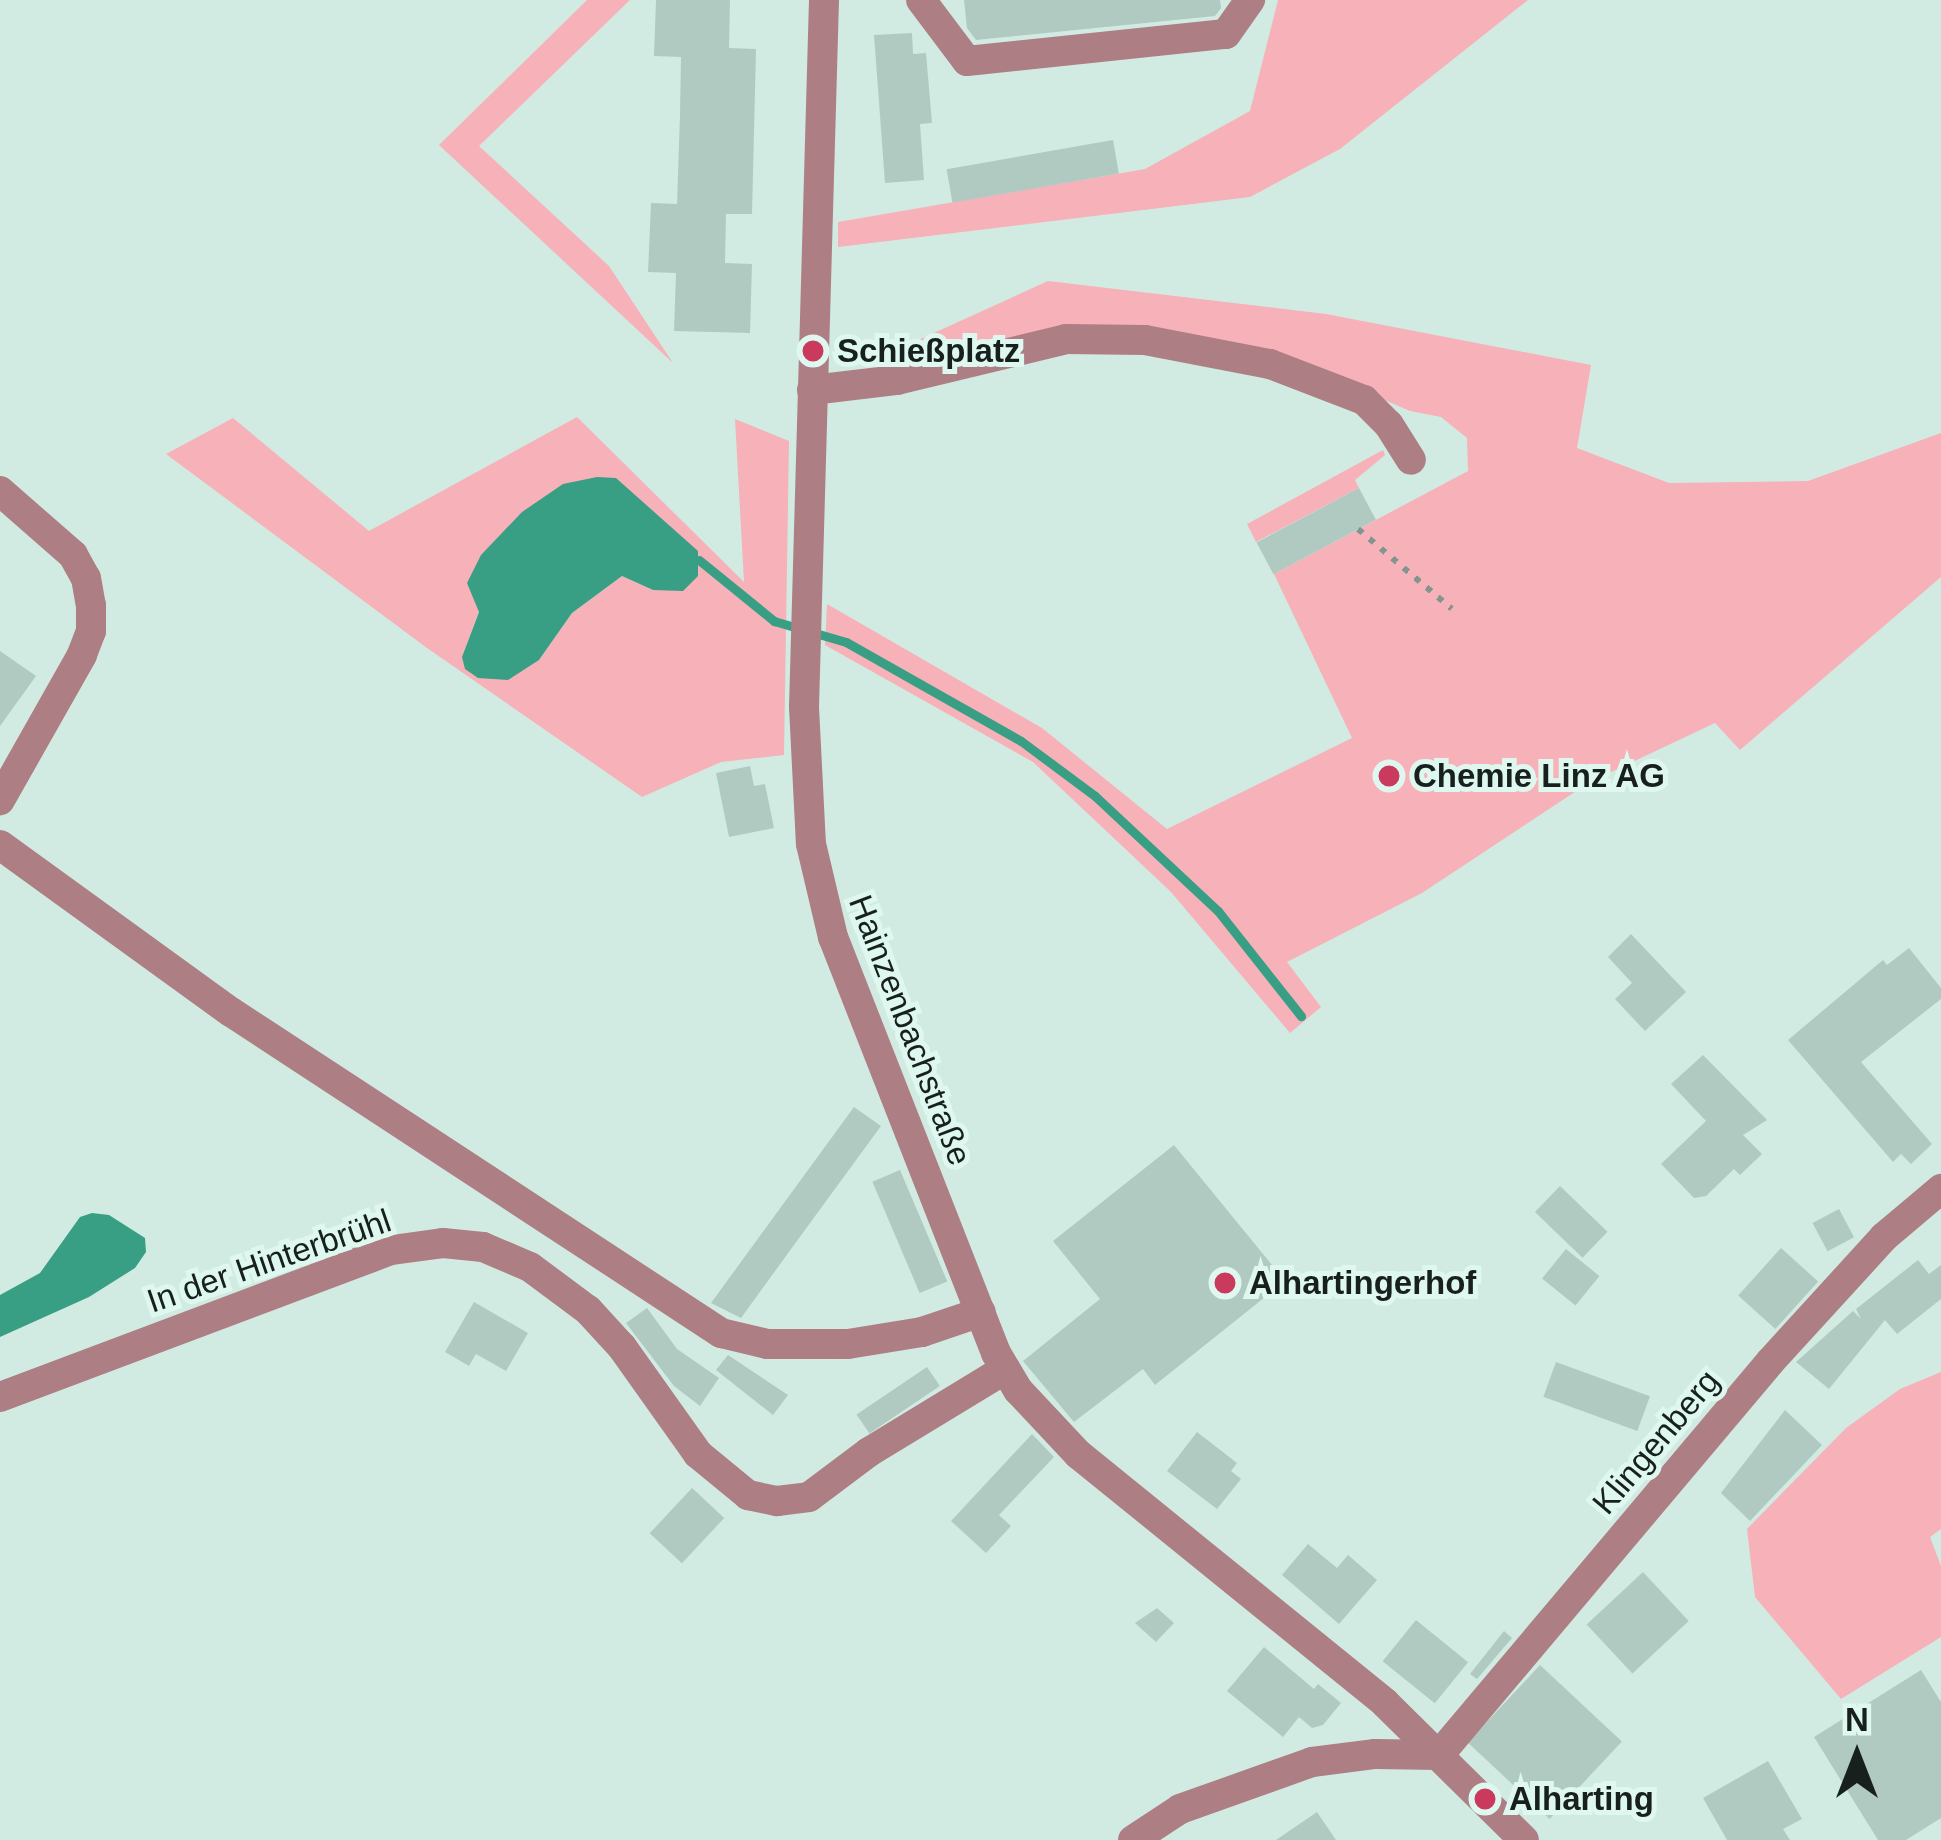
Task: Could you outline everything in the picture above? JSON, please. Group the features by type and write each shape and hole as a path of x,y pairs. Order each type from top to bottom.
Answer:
{"street":[{"name":"Hainzenbachstraße","path":"824,0 805,652 808,805 819,888 833,938 1004,1370 1078,1454 1385,1703 1524,1840"},
{"path":"921,0 967,61 1226,34 1250,0"},
{"path":"812,390 897,380 1066,340 1145,340 1270,364 1364,400 1389,425 1411,460"},
{"path":"0,491 73,555 86,578 92,605 91,632 82,655 0,800"},
{"path":"0,845 231,1012 721,1333 767,1344 848,1344 922,1332 981,1312"},
{"name":"Klingenberg","path":"1438,1755 1770,1362 1884,1238 1941,1189"},
{"name":"In der Hinterbrühl","path":"0,1397 392,1250 442,1244 484,1247 530,1267 588,1310 622,1347 698,1454 748,1495 777,1501 808,1497 869,1452 1004,1370"},
{"path":"1133,1840 1180,1809 1312,1762 1375,1754 1438,1755"}],"path":[{"path":"1358,529 1452,609"}],"shaded area":[{"path":"587,0 630,0 479,146 609,266 673,363 439,145"},
{"path":"1278,0 1528,0 1340,149 1250,197 838,247 838,222 1145,169 1250,111"},
{"path":"1048,281 1326,314 1591,365 1577,448 1669,483 1808,481 1941,433 1941,577 1740,750 1715,723 1590,782 1422,893 1287,962 1321,1007 1290,1033 1171,892 1033,762 825,645 827,604 1042,728 1167,829 1352,738 1274,574 1468,471 1467,438 1441,417 1410,411 1313,369 1162,333 896,371 892,352"},
{"path":"577,417 744,582 735,419 789,441 784,755 721,762 642,797 427,648 166,454 233,418 369,531","holes":["698,551 653,590 622,576 572,613 539,660 462,657 479,611"]},
{"path":"1383,450 1385,455 1355,480 1359,488 1256,542 1247,524"},
{"path":"616,478 698,551 698,576 683,591 653,590 622,576 572,613 539,660 508,680 478,678 465,669 462,657 479,612 467,583 481,555 522,512 563,484"},
{"path":"109,1215 145,1238 146,1252 135,1268 89,1297 0,1337 0,1295 40,1273 80,1217"},
{"path":"1941,1372 1941,1529 1930,1537 1941,1566 1941,1637 1841,1699 1755,1597 1747,1529 1846,1428 1900,1389"}],"building":[{"path":"656,0 730,0 729,48 756,49 752,214 726,214 725,263 752,264 750,333 674,331 676,273 648,272 651,203 677,204 680,115 681,57 654,56"},
{"path":"964,0 1220,0 1221,8 1215,16 976,40 967,28"},
{"path":"912,33 913,54 926,53 932,123 920,124 924,180 885,183 874,35"},
{"path":"1113,140 1119,173 952,203 947,169"},
{"path":"1359,488 1376,520 1273,574 1257,542"},
{"path":"0,651 36,676 0,726"},
{"path":"750,766 754,786 765,784 774,828 729,837 716,773"},
{"path":"1631,934 1686,992 1645,1031 1615,999 1632,983 1608,957"},
{"path":"1909,948 1941,988 1941,999 1861,1062 1932,1144 1911,1164 1901,1154 1893,1162 1788,1040 1883,960 1887,965"},
{"path":"1703,1055 1767,1120 1743,1135 1762,1154 1740,1175 1734,1169 1706,1196 1694,1198 1661,1164 1706,1121 1671,1084"},
{"path":"854,1107 881,1126 741,1318 711,1303"},
{"name":"Alhartingerhof","path":"1174,1145 1285,1281 1155,1385 1143,1369 1074,1422 1023,1361 1100,1299 1053,1241"},
{"path":"900,1170 947,1281 920,1293 872,1182"},
{"path":"1560,1186 1607,1232 1582,1258 1535,1212"},
{"path":"1839,1209 1854,1237 1828,1251 1813,1223"},
{"path":"1781,1248 1818,1281 1775,1329 1738,1296"},
{"path":"1566,1249 1599,1276 1576,1306 1542,1279"},
{"path":"1918,1260 1929,1274 1941,1265 1941,1299 1897,1334 1885,1320 1829,1389 1796,1362 1853,1311 1861,1319 1856,1309"},
{"path":"474,1302 528,1333 506,1371 476,1354 469,1366 445,1352"},
{"path":"647,1308 677,1349 719,1378 700,1406 674,1386 626,1323"},
{"path":"728,1355 788,1395 773,1415 716,1370"},
{"path":"1556,1362 1650,1396 1637,1431 1543,1397"},
{"path":"927,1367 940,1386 869,1434 857,1415"},
{"path":"1785,1410 1822,1445 1750,1521 1721,1493"},
{"path":"1197,1432 1237,1463 1231,1471 1241,1479 1217,1509 1167,1471"},
{"path":"1032,1434 1054,1457 999,1515 1011,1526 986,1553 951,1521"},
{"path":"692,1488 724,1518 682,1563 650,1533"},
{"path":"1308,1544 1337,1568 1348,1555 1377,1580 1339,1624 1282,1575"},
{"path":"1643,1572 1689,1621 1632,1674 1587,1625"},
{"path":"1157,1608 1174,1623 1156,1642 1135,1623"},
{"path":"1416,1620 1468,1662 1435,1703 1383,1661"},
{"path":"1504,1631 1512,1638 1477,1679 1470,1674"},
{"path":"1264,1647 1314,1689 1318,1684 1341,1703 1323,1725 1312,1728 1299,1717 1283,1737 1227,1691"},
{"path":"1540,1665 1622,1741 1550,1819 1468,1743"},
{"path":"1921,1670 1941,1702 1941,1818 1906,1840 1878,1840 1814,1737"},
{"path":"1768,1761 1802,1819 1783,1829 1790,1840 1727,1840 1703,1798"},
{"path":"1317,1812 1336,1840 1276,1840"}],"waterway":[{"path":"699,560 774,621 846,642 1021,741 1095,796 1218,911 1301,1016"}],"place":[{"name":"Schießplatz","path":"813,351"},
{"name":"Chemie Linz AG","path":"1389,776"},
{"name":"Alhartingerhof","path":"1225,1283"},
{"name":"Alharting","path":"1485,1799"}]}
